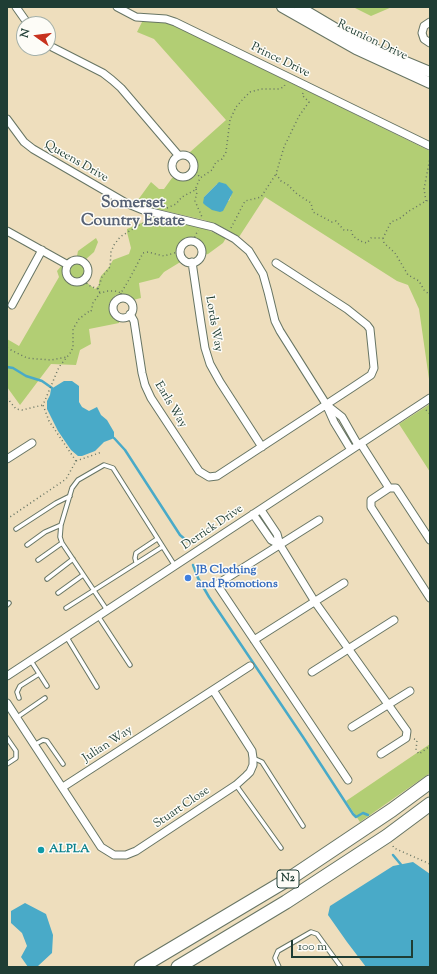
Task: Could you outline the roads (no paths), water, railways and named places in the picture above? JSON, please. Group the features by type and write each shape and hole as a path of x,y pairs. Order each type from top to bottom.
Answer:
{"highway":[{"name":"N2","path":"141,967 292,877 392,810 430,782"},
{"name":"N2","path":"178,967 286,902 386,836 430,804"}],"street":[{"path":"16,7 22,16"},
{"name":"Prince Drive","path":"118,7 136,17 166,19 175,22 430,146"},
{"name":"Reunion Drive","path":"282,7 352,47 430,83"},
{"name":"Reunion Drive","path":"299,7 358,42 430,72"},
{"path":"430,22 424,26 422,33 424,39 430,42"},
{"path":"56,49 103,73 112,80 126,94 179,156"},
{"name":"Queens Drive","path":"7,119 21,138 33,149 126,203 143,210 206,224 235,239 249,251 263,274 275,321 280,331 326,404 334,422 351,450"},
{"path":"186,155 192,158 194,170 190,175 182,177 173,170 172,164 179,156 186,155"},
{"path":"7,231 68,265"},
{"path":"193,241 199,244 202,250 200,257 195,262 192,262 183,258 181,251 186,242 193,241"},
{"path":"12,305 42,250"},
{"path":"74,261 84,263 88,270 84,280 78,282 71,280 66,272 68,265 74,261"},
{"name":"Lords Way","path":"192,262 205,348 210,364 262,447"},
{"path":"262,447 370,375 373,372 374,364 370,329 363,320 276,263"},
{"path":"121,295 128,299 132,304 133,310 130,314 122,318 116,316 114,313 113,303 121,295"},
{"name":"Earls Way","path":"130,314 134,321 144,379 151,398 196,467 209,477 217,476 262,447"},
{"name":"Derrick Drive","path":"7,676 430,398"},
{"name":"Queens Drive","path":"326,404 342,417 389,488"},
{"path":"7,459 32,443"},
{"path":"430,540 397,489 394,487 389,488 371,500 371,507 430,598"},
{"path":"260,510 277,534 280,545 315,602 407,731 406,738 381,754"},
{"path":"253,514 271,540 280,545"},
{"path":"319,520 218,585 348,780"},
{"path":"254,640 344,583"},
{"path":"312,672 394,620"},
{"name":"Julian Way","path":"63,787 250,666"},
{"path":"213,690 252,751 253,758"},
{"path":"352,728 410,691"},
{"path":"7,703 63,787"},
{"name":"Stuart Close","path":"63,787 101,847 109,853 120,856 136,851 236,785 250,772 253,765 253,758"}],"lane":[{"path":"107,610 62,543 60,537 61,525 72,488 78,480 100,466 104,465 113,468 175,566"},
{"path":"16,529 56,503 70,496"},
{"path":"27,545 45,532 61,525"},
{"path":"136,562 136,553 157,539"},
{"path":"38,560 62,543"},
{"path":"66,608 136,562 162,547"},
{"path":"47,579 73,559"},
{"path":"58,593 83,575"},
{"path":"98,616 130,664"},
{"path":"66,636 97,687"},
{"path":"31,660 46,686"},
{"path":"19,698 17,692 20,686 39,674"},
{"path":"16,718 45,698"},
{"path":"7,738 16,751 16,758 7,764"},
{"path":"34,745 43,740 47,741 63,764"},
{"path":"253,758 262,762 303,826"},
{"path":"236,785 281,848"},
{"path":"279,967 275,958 278,951 311,932 317,934 341,967"}],"water":[{"path":"219,182 226,184 233,192 223,211 220,212 212,210 203,203 204,197"},
{"path":"64,381 72,381 79,386 79,402 82,407 89,411 97,407 114,432 114,438 104,442 95,451 82,456 78,456 71,450 58,431 47,409 47,401 51,389"},
{"path":"413,862 430,874 430,967 366,967 328,915 330,906 393,866"},
{"path":"25,903 46,914 53,935 52,953 38,966 28,967 21,957 27,946 22,933 11,923 11,911"}],"waterway":[{"path":"7,367 13,368 26,376 42,381 52,388"},
{"path":"114,438 125,450 180,535 187,541"},
{"path":"193,565 198,578 209,597 353,814 356,817 363,813 368,815"},
{"path":"393,855 403,867"}],"place":[{"name":"JB Clothing and Promotions","path":"188,578"},
{"name":"ALPLA","path":"41,850"}],"district":[{"name":"Somerset Country Estate","path":"133,213"}]}
